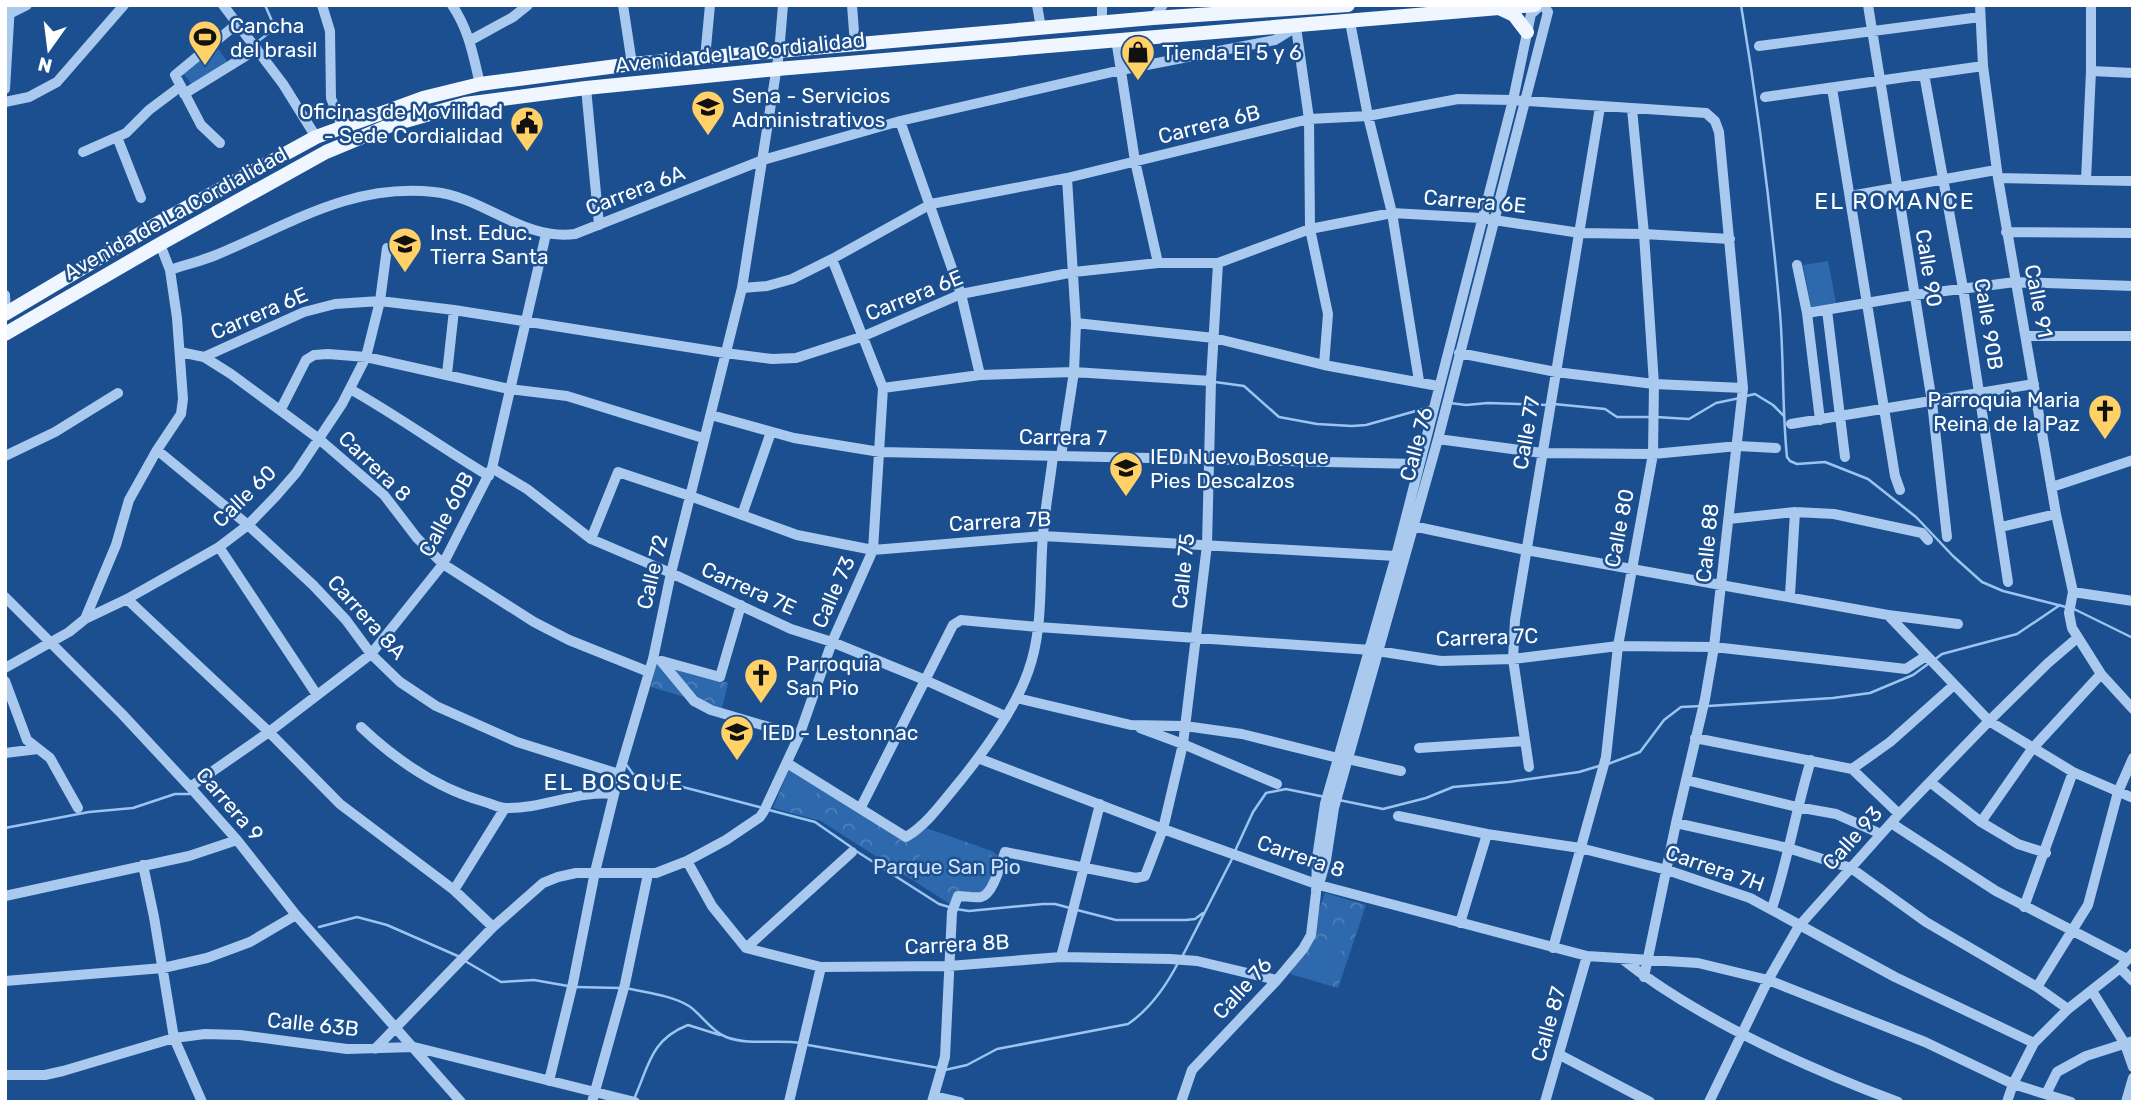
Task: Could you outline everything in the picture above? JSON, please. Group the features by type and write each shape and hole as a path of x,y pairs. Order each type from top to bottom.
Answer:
{"main road":[{"name":"Avenida de La Cordialidad","path":"5,314 153,226 316,137 424,98 480,84 632,64 1153,18 1348,5"},
{"name":"Avenida de La Cordialidad","path":"5,334 326,152 391,125 465,104 586,88 777,69 1535,5"},
{"path":"1500,9 1514,15 1527,32"}],"street":[{"path":"5,89 9,10 27,5"},
{"path":"5,102 29,97 57,82 124,5"},
{"path":"223,5 283,83 316,137"},
{"path":"322,5 330,31 331,98 342,127"},
{"path":"452,5 471,40 480,84"},
{"path":"471,40 513,17 528,5"},
{"path":"623,5 632,64"},
{"path":"705,58 710,5"},
{"name":"Calle 72","path":"549,1081 614,793 649,672 657,660 671,573 742,288 764,160 783,5"},
{"path":"852,5 855,45"},
{"path":"1037,5 1041,28"},
{"path":"1102,5 1102,23"},
{"path":"1153,18 1163,5"},
{"name":"Calle 76","path":"1181,1102 1192,1070 1303,950 1311,935 1317,887 1326,860 1330,806 1375,651 1408,525 1418,464 1513,100 1531,14 1542,5 1548,12 1527,102 1438,439 1408,525 1396,556 1375,651"},
{"name":"Calle 90","path":"1868,5 1932,402 1947,537"},
{"path":"2087,180 2091,5"},
{"path":"1759,46 1871,31 1980,11"},
{"name":"Calle 91","path":"1980,11 1983,66 2006,232 2072,597"},
{"path":"1350,22 1368,116 1392,213 1419,381"},
{"path":"83,152 126,134 149,110 180,85 238,23"},
{"path":"1296,27 1309,119 1310,229 1328,314 1324,365"},
{"name":"Carrera 6A","path":"170,270 214,256 343,200 398,192 430,192 455,196 546,234 575,234 764,160 900,121 1121,70 1275,40 1296,27"},
{"path":"1116,39 1135,161 1158,263"},
{"path":"180,85 257,49"},
{"path":"1765,97 1983,66"},
{"path":"2091,71 2133,73"},
{"name":"Calle 90B","path":"1924,74 1964,288 2008,582"},
{"path":"180,85 201,125 220,143"},
{"path":"586,88 599,225"},
{"path":"1832,88 1895,475 1900,490"},
{"name":"Carrera 6B","path":"742,288 767,286 792,279 931,204 1067,178 1309,119 1368,116 1458,99 1513,100 1706,113"},
{"name":"Calle 77","path":"1529,767 1513,659 1514,620 1600,107"},
{"name":"Calle 80","path":"1553,948 1606,757 1618,646 1653,454 1654,384 1632,109"},
{"name":"Calle 88","path":"1644,977 1714,647 1743,388 1719,132 1715,121 1706,113"},
{"path":"900,121 961,294 980,375"},
{"path":"117,137 141,198"},
{"path":"1850,196 1943,179 1997,174 2133,181"},
{"path":"787,763 907,836 925,822 978,758 1017,698 1029,671 1038,627 1043,536 1074,372 1076,323 1067,178"},
{"name":"Carrera 6E","path":"204,357 304,312 335,304 380,301 454,310 725,353 772,359 796,358 864,336 961,294 1074,272 1158,263 1218,263 1310,229 1392,213 1481,218 1580,233 1730,239"},
{"path":"2006,232 2133,233"},
{"name":"Calle 60B","path":"190,787 270,732 371,654 443,564 491,472 546,234"},
{"path":"85,619 116,545 129,500 181,414 183,399 180,352 170,270 160,244"},
{"name":"Calle 60","path":"5,668 52,642 85,619 127,599 219,547 248,524 296,473 350,389 366,357 380,301 387,248"},
{"name":"Calle 73","path":"652,873 687,861 726,840 760,817 799,736 832,642 873,550 883,388 832,259"},
{"name":"Calle 75","path":"1084,867 1136,878 1145,876 1163,829 1183,744 1207,545 1211,381 1218,263"},
{"path":"1797,265 1807,313 1820,420"},
{"path":"1807,313 2015,282 2133,286"},
{"path":"5,295 5,314"},
{"path":"447,374 454,310"},
{"path":"1828,310 1845,457"},
{"path":"1076,323 1214,338 1324,365 1438,386"},
{"path":"2026,336 2133,336"},
{"name":"Carrera 8","path":"180,352 204,357 281,409 319,439 384,495 417,538 443,564 534,622 569,640 649,672"},
{"path":"1459,353 1556,372 1654,384 1743,388"},
{"path":"281,409 308,357 321,354 366,357 509,389 567,396 704,438"},
{"path":"883,388 980,375 1074,372 1211,381"},
{"path":"1791,424 2034,384"},
{"name":"Carrera 7E","path":"350,389 388,410 448,452 527,489 591,539 791,628 925,680 1004,716"},
{"path":"5,456 55,432 118,393"},
{"name":"Carrera 7","path":"711,415 771,432 880,452 1418,464"},
{"path":"742,515 771,432"},
{"path":"1438,439 1542,453 1653,454 1738,446 1776,448"},
{"name":"Carrera 8A","path":"157,450 248,524 346,620 371,654 400,682 436,706 517,742 620,774"},
{"path":"2052,487 2133,460"},
{"name":"Carrera 7B","path":"591,539 618,472 797,535 873,550 1043,536 1396,556"},
{"path":"1729,519 1795,512 1834,514 1922,533 1928,540"},
{"path":"1790,596 1795,512"},
{"path":"2001,527 2056,514"},
{"path":"1408,525 1525,550 1888,615 1958,624"},
{"path":"219,547 317,695"},
{"name":"Carrera 9","path":"5,597 52,642 190,787 237,840 296,915 461,1102"},
{"path":"2133,601 2072,597 2069,613 2076,639 2101,674 2133,709"},
{"path":"127,599 270,732 340,804 454,890 493,926"},
{"path":"657,660 720,677 741,605"},
{"path":"1888,615 1989,721 2073,772 2133,798"},
{"name":"Carrera 7C","path":"925,680 953,625 961,620 1375,651 1441,661 1513,659 1618,646 1714,647 1906,670 1932,662"},
{"name":"Calle 93","path":"1709,1102 1768,980 1799,926 1899,814 1989,721 2076,639"},
{"path":"657,660 694,701 711,710 799,736"},
{"path":"1981,822 2032,749 2101,674"},
{"path":"861,807 925,680"},
{"path":"5,681 27,740 50,758 78,808"},
{"path":"1852,769 1890,742 1954,685"},
{"path":"1017,698 1131,725 1277,784"},
{"path":"1131,725 1185,726 1242,734 1401,771"},
{"path":"361,727 384,748 448,789 505,808 588,793 614,793"},
{"path":"1695,738 1852,769 1899,814"},
{"path":"1419,748 1525,741"},
{"path":"5,753 38,749"},
{"name":"Carrera 8","path":"978,758 1317,887 1587,956 1698,963 1768,980 1924,1042 2013,1084 2071,1102"},
{"path":"2037,987 2073,932 2092,895 2118,792 2133,758"},
{"path":"1772,908 1811,760"},
{"path":"2024,907 2046,853 2073,772"},
{"path":"1686,780 1836,814 1881,834"},
{"path":"1930,782 1981,822 2018,844 2046,853"},
{"path":"1061,957 1100,804"},
{"path":"454,890 505,808"},
{"name":"Carrera 7H","path":"1398,816 1487,834 1580,848 1667,870 1750,898 1895,977 2034,1043"},
{"path":"1676,823 1788,848 1851,868 1926,922 2037,987 2068,1009"},
{"path":"1891,823 2024,907 2126,960 2133,981"},
{"path":"1460,923 1487,834"},
{"path":"5,896 190,856 237,840"},
{"path":"687,861 712,906 746,948 852,852"},
{"path":"960,1102 933,1099 945,1057 955,905 986,895 1005,852 1084,867"},
{"path":"143,865 174,1038 202,1102"},
{"name":"Calle 63B","path":"5,1075 45,1075 174,1038 205,1034 240,1035 313,1046 375,1049 493,926 548,880 595,872 652,873"},
{"path":"593,1097 652,873"},
{"path":"5,981 163,968 207,958 250,942 296,915"},
{"name":"Carrera 8B","path":"746,948 821,968 949,966 1061,957 1170,959 1197,961 1276,980"},
{"name":"Calle 87","path":"1545,1102 1587,956"},
{"path":"1621,958 1644,977 1744,1034 1836,1078 1898,1102"},
{"path":"2007,1102 2034,1043 2068,1009 2126,960"},
{"path":"789,1102 821,968"},
{"path":"2092,991 2129,1042 2133,1068"},
{"path":"2046,1094 2057,1072 2086,1056 2129,1042"},
{"path":"375,1049 414,1047 549,1081 593,1097 633,1101"},
{"path":"1559,1055 1650,1102"},
{"path":"2126,1102 2133,1078"}],"green space":[{"name":"Cancha del brasil","path":"217,47 227,61 193,86 183,73"},
{"path":"1828,261 1836,303 1811,307 1803,265"},
{"path":"657,662 728,683 722,708 651,687"},
{"name":"Parque San Pio","path":"789,769 907,842 926,828 992,851 998,856 988,887 985,891 950,904 821,821 773,808"},
{"path":"791,771 820,788 810,804 782,788"},
{"path":"928,832 989,854 976,890 915,868"},
{"path":"1325,893 1366,905 1338,988 1290,974 1304,951"},
{"path":"1318,937 1343,945 1332,983 1307,976"}],"waterway":[{"path":"256,43 275,28 265,5"},
{"path":"1741,5 1776,274 1787,457 1797,464 1825,462 1868,479 1916,517 1982,582 2003,591 2066,607"},
{"path":"1215,382 1244,386 1279,417 1317,424 1366,425 1430,407"},
{"path":"1746,396 1755,394 1773,405 1784,416"},
{"path":"1656,417 1689,419 1716,403 1740,398"},
{"path":"1450,403 1548,405"},
{"path":"1554,404 1605,409 1617,417 1650,417"},
{"path":"1934,660 1942,654 2017,634 2060,605"},
{"path":"2072,608 2133,638"},
{"path":"1708,706 1870,693 1913,675 1928,664"},
{"path":"1608,764 1640,752 1664,720 1681,707 1702,706"},
{"path":"625,763 633,774 763,808"},
{"path":"1339,800 1383,809 1426,798 1453,787 1579,772 1599,766"},
{"path":"1235,851 1253,812 1266,793 1286,789 1325,797"},
{"path":"5,828 89,812 133,808 175,794 190,794"},
{"path":"769,810 815,822 851,847"},
{"path":"856,851 939,904 949,907"},
{"path":"1182,957 1233,857"},
{"path":"956,909 969,911 1043,904 1070,908"},
{"path":"1077,910 1116,920 1186,920 1195,919 1203,913"},
{"path":"319,927 357,917 387,925 460,957"},
{"path":"465,961 501,982 534,980 568,986"},
{"path":"945,1070 967,1065 997,1049 1128,1024 1157,996 1178,963"},
{"path":"574,987 620,988"},
{"path":"626,988 682,1002 716,1031 735,1040 801,1043"},
{"path":"634,1099 652,1055 675,1031 688,1025 720,1035"},
{"path":"808,1045 939,1068"}],"place":[{"name":"Cancha del brasil","path":"205,67"},
{"name":"Tienda El 5 y 6","path":"1138,82"},
{"name":"Sena - Servicios Administrativos","path":"708,137"},
{"name":"Oficinas de Movilidad - Sede Cordialidad","path":"527,153"},
{"name":"Inst. Educ. Tierra Santa","path":"405,274"},
{"name":"Parroquia Maria Reina de la Paz","path":"2105,441"},
{"name":"IED Nuevo Bosque Pies Descalzos","path":"1126,498"},
{"name":"Parroquia San Pio","path":"761,705"},
{"name":"IED - Lestonnac","path":"737,762"}],"district":[{"name":"EL ROMANCE","path":"1895,201"},
{"name":"EL BOSQUE","path":"614,782"}]}
